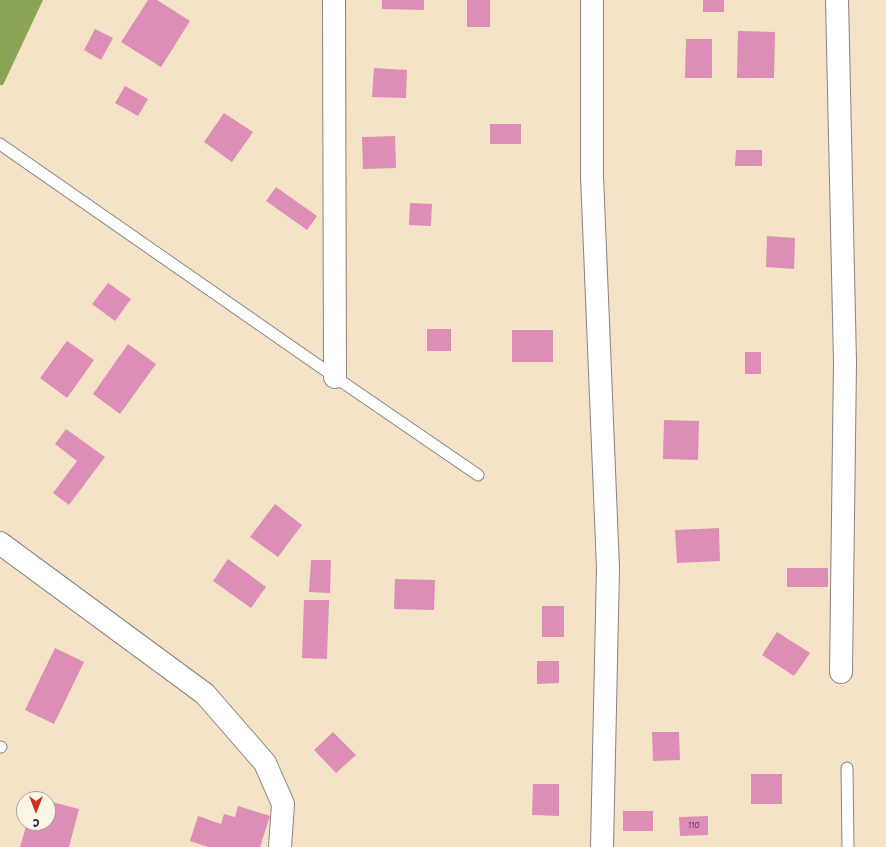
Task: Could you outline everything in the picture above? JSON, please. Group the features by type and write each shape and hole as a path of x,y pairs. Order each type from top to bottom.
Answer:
{"street":[{"path":"334,0 335,377"},
{"path":"592,0 592,176 608,568 602,847"},
{"path":"837,0 845,362 841,672"},
{"path":"0,543 205,694 265,763 283,804 280,847"}],"lane":[{"path":"0,144 478,475"},
{"path":"847,768 848,847"}],"green space":[{"path":"0,0 43,0 3,85 0,85"}],"building":[{"path":"148,0 157,0 190,21 161,67 121,42"},
{"path":"382,0 424,0 424,10 382,9"},
{"path":"467,0 490,0 490,27 467,27"},
{"path":"703,0 724,0 724,12 703,12"},
{"path":"95,29 113,38 101,60 84,50"},
{"path":"738,31 775,32 774,78 737,78"},
{"path":"686,39 712,39 712,78 685,78"},
{"path":"374,68 407,70 406,98 372,97"},
{"path":"125,86 148,99 138,116 115,103"},
{"path":"224,113 253,132 232,162 204,142"},
{"path":"490,124 521,124 521,144 490,144"},
{"path":"395,136 396,168 363,169 362,137"},
{"path":"736,150 762,150 762,166 735,166"},
{"path":"276,187 317,216 307,230 266,201"},
{"path":"410,203 432,204 431,226 409,225"},
{"path":"767,236 795,238 794,269 766,267"},
{"path":"108,283 131,299 115,321 92,304"},
{"path":"427,329 451,329 451,351 427,351"},
{"path":"512,330 553,330 553,362 512,362"},
{"path":"67,341 94,360 67,398 40,378"},
{"path":"128,344 156,364 120,414 93,394"},
{"path":"745,352 761,352 761,374 745,374"},
{"path":"664,420 699,421 698,460 663,459"},
{"path":"66,429 105,457 69,505 53,493 77,461 55,444"},
{"path":"275,504 302,525 278,557 250,537"},
{"path":"719,528 720,561 677,563 675,530"},
{"path":"228,559 266,587 251,608 213,581"},
{"path":"311,560 331,560 330,593 309,592"},
{"path":"787,568 828,568 828,587 787,587"},
{"path":"395,579 435,580 434,610 394,609"},
{"path":"304,600 329,600 327,659 302,658"},
{"path":"542,606 564,606 564,637 542,637"},
{"path":"777,632 810,653 794,676 762,655"},
{"path":"55,648 84,662 54,724 25,710"},
{"path":"537,661 559,661 559,683 537,684"},
{"path":"333,732 356,755 336,773 314,750"},
{"path":"652,732 679,732 680,760 653,761"},
{"path":"751,774 782,774 782,804 751,804"},
{"path":"533,784 559,784 559,816 532,815"},
{"path":"56,803 79,809 69,847 20,847 25,831 56,831"},
{"path":"238,806 270,816 260,847 208,847 190,841 198,816 221,824 224,814 235,817"},
{"path":"623,811 653,811 653,831 623,831"},
{"path":"708,816 708,835 680,836 679,817"}]}
